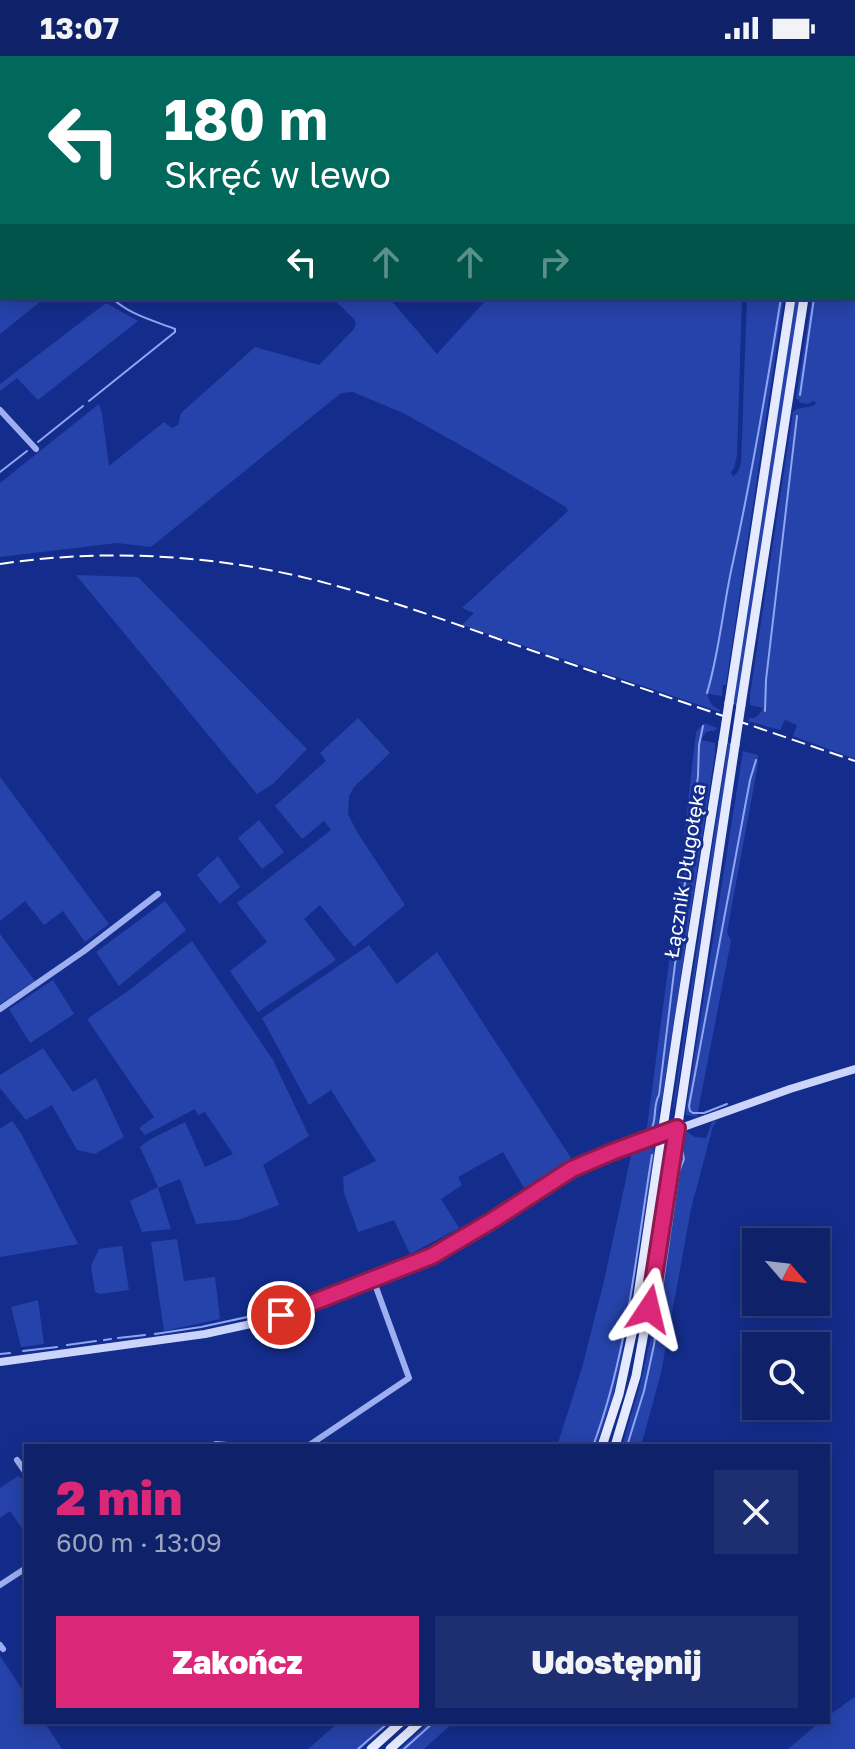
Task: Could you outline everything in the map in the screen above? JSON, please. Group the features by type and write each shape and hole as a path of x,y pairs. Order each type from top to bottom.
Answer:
{"main road":[{"name":"Łącznik Długołęka","path":"603,1444 619,1394 633,1329 791,300"},
{"name":"Łącznik Długołęka","path":"616,1444 643,1344 661,1239 804,300"},
{"path":"371,1749 399,1724"},
{"path":"390,1749 418,1724"}],"street":[{"path":"0,410 36,449"},
{"path":"0,1009 84,951 158,894"},
{"path":"0,1362 205,1334 260,1322 432,1256 572,1169 677,1128 855,1069"},
{"path":"311,1444 409,1378 373,1279"},
{"path":"17,1460 24,1470"},
{"path":"0,1585 24,1569"}],"shaded area":[{"path":"0,300 42,300 0,334"},
{"path":"334,300 391,300 437,354 486,300 742,300 737,456 731,472 733,477 741,464 747,300 784,300 726,685 723,685 722,696 708,694 711,704 720,712 462,625 474,613 462,608 568,511 566,507 403,413 353,392 341,393 151,547 117,543 0,557 0,483 99,404 109,466 164,422 172,428 178,425 181,413 255,347 319,365 354,329 354,319"},
{"path":"795,300 800,300 738,705 733,704"},
{"path":"812,300 855,300 855,759 793,736 797,725 785,720 780,730 748,721 758,716 763,708 750,705 750,694 793,412 816,404 814,401 801,403 796,398"},
{"path":"106,303 138,321 38,400 17,378 0,391 0,384"},
{"path":"76,575 138,577 307,749 274,783 257,794"},
{"path":"358,718 390,753 354,787 349,796 348,814 405,905 354,947 320,905 304,919 336,960 258,1012 230,971 267,942 237,903 331,830 324,821 302,839 275,806 326,761 320,753"},
{"path":"704,723 717,728 706,732 701,740 715,743 715,753 659,1121 655,1130 644,1137 673,932 696,732"},
{"path":"728,743 731,744 674,1110 673,1107"},
{"path":"743,751 758,755 758,764 727,932 731,941 697,1117 686,1115 686,1110"},
{"path":"0,777 109,924 85,942 63,911 44,925 25,901 0,921"},
{"path":"259,820 284,852 262,869 238,838"},
{"path":"218,856 240,887 220,904 197,875"},
{"path":"165,901 186,930 119,986 96,952"},
{"path":"0,934 35,981 0,1004"},
{"path":"192,941 273,1060 309,1136 263,1165 279,1205 238,1220 196,1224 180,1179 158,1188 171,1229 142,1232 130,1201 158,1187 140,1147 185,1122 205,1167 233,1154 205,1112 198,1115 195,1109 145,1135 139,1128 154,1117 87,1019"},
{"path":"369,945 397,984 437,952 571,1158 524,1188 503,1152 458,1177 462,1185 441,1199 459,1228 410,1254 394,1220 358,1232 344,1193 343,1177 376,1161 331,1090 309,1105 262,1018"},
{"path":"53,980 74,1014 30,1043 9,1009"},
{"path":"43,1048 73,1092 96,1078 124,1137 95,1154 77,1150 52,1105 26,1120 0,1088 0,1075"},
{"path":"717,1120 691,1209 661,1373 642,1444 623,1444 652,1332 683,1134 686,1131 695,1137 706,1138 712,1122"},
{"path":"12,1121 78,1244 0,1257 0,1129"},
{"path":"647,1144 653,1146 655,1153 612,1400 597,1444 558,1444 582,1368 632,1151"},
{"path":"177,1239 184,1281 215,1277 220,1319 164,1331 151,1242"},
{"path":"122,1246 129,1290 95,1292 91,1266 99,1249"},
{"path":"38,1300 44,1344 21,1347 11,1307"},
{"path":"18,1476 24,1480 24,1531 10,1511 0,1518 0,1488"},
{"path":"0,1656 24,1692 24,1724 45,1724 62,1749 0,1749"},
{"path":"855,1697 855,1749 788,1749 818,1724 830,1724 830,1715"},
{"path":"337,1724 389,1724 361,1749 308,1749"},
{"path":"428,1724 452,1724 424,1749 400,1749"}],"waterway":[{"path":"89,401 175,332 175,329 134,313 114,300"},
{"path":"707,693 753,463 781,300"},
{"path":"800,395 814,300"},
{"path":"38,442 83,406"},
{"path":"765,711 797,416"},
{"path":"0,472 27,451"},
{"path":"527,1190 560,1167 650,1132 652,1127 659,1095 703,726"},
{"path":"727,1104 704,1113 693,1113 689,1106 756,760"},
{"path":"628,1444 654,1345 679,1172 684,1159 684,1137"},
{"path":"594,1444 623,1339 652,1155"},
{"path":"498,1209 521,1194"},
{"path":"476,1223 490,1215"},
{"path":"454,1235 467,1228"},
{"path":"372,1272 444,1241"},
{"path":"282,1309 367,1275"},
{"path":"155,1334 275,1311"},
{"path":"118,1338 145,1335"},
{"path":"104,1340 111,1339"},
{"path":"67,1345 96,1341"},
{"path":"23,1351 57,1347"},
{"path":"0,1354 10,1353"},
{"path":"358,1749 387,1724"},
{"path":"404,1749 432,1724"}],"railway":[{"path":"0,564 75,556 151,556 227,563 302,577 421,612 855,761"}],"route":[{"path":"281,1315 432,1256 572,1169 677,1128 649,1309"}]}
